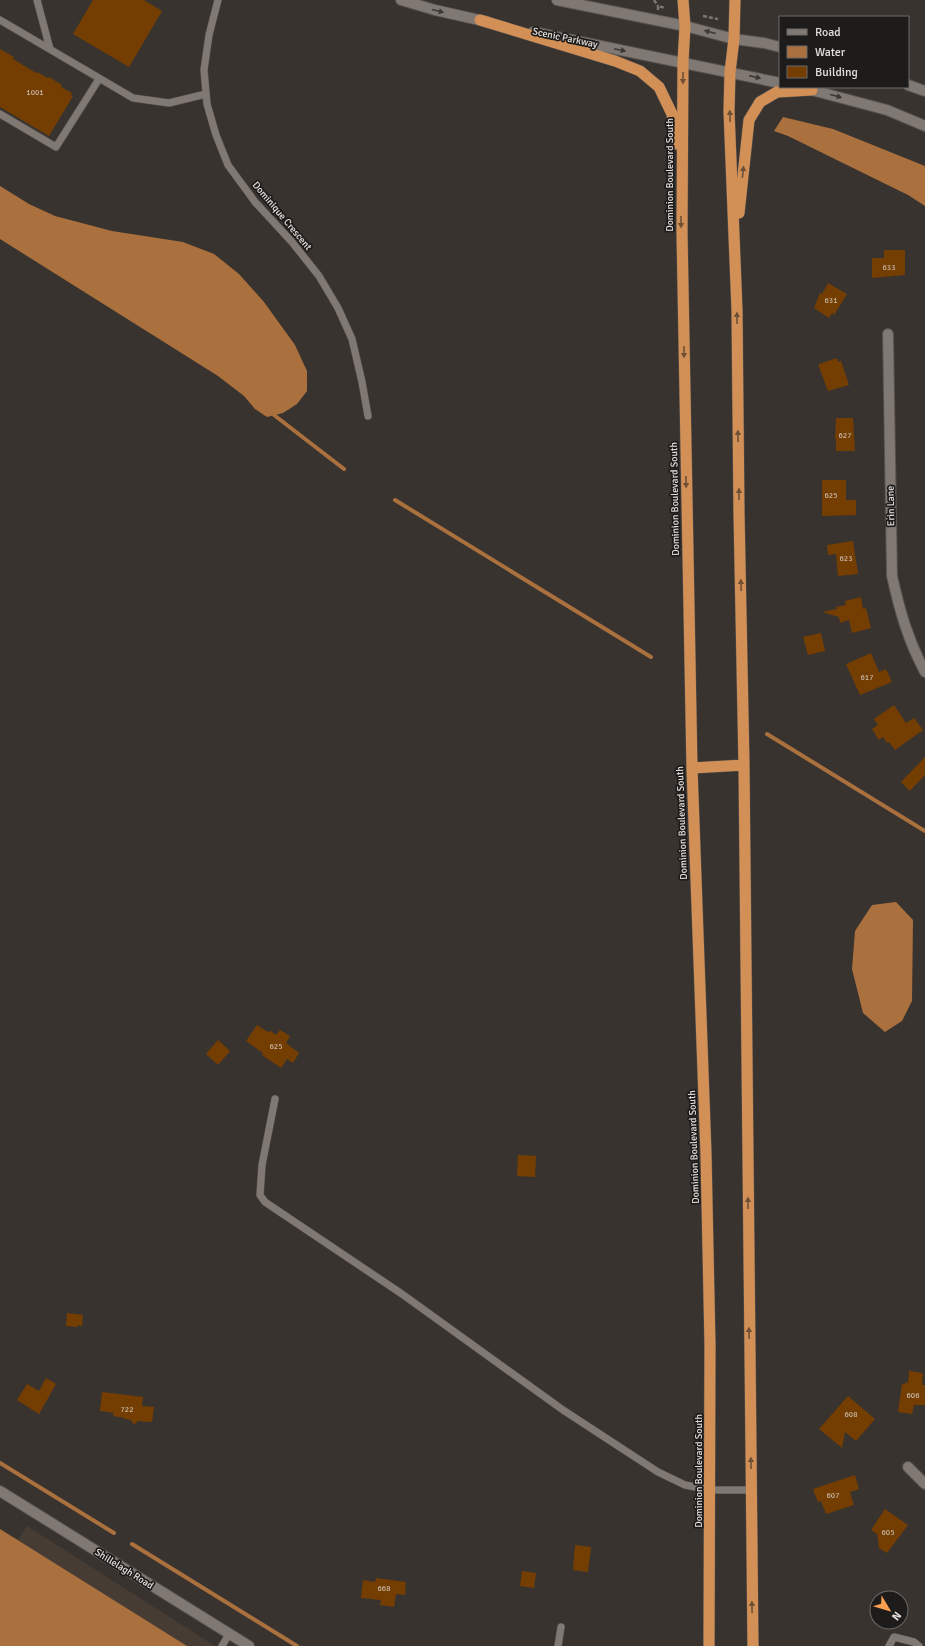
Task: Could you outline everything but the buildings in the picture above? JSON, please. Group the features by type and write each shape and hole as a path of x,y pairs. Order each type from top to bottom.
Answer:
{"highway":[{"name":"Dominion Boulevard South","path":"683,0 685,26 681,200 692,768 706,1154 710,1345 711,1490 709,1646"},
{"path":"735,0 729,111 737,310 744,765 753,1646"},
{"path":"480,20 615,61 640,71 659,87 672,114 681,200"},
{"path":"734,253 749,120 760,102 776,92 812,90"},
{"path":"692,768 744,765"}],"street":[{"name":"Scenic Parkway","path":"401,0 435,10 480,20 779,83"},
{"path":"557,0 685,26 734,39 779,47"},
{"path":"909,85 925,91"},
{"path":"803,88 887,110 925,126"},
{"name":"Erin Lane","path":"888,334 892,576 900,614 913,649 925,672"},
{"path":"908,1467 925,1484"},
{"name":"Shillelagh Road","path":"0,1491 249,1646"}],"lane":[{"path":"37,0 50,49"},
{"name":"Dominique Crescent","path":"218,0 208,42 204,70 206,104 228,164 255,202 292,242 320,276 338,308 352,339 368,416"},
{"path":"0,20 133,98 169,104 206,94"},
{"path":"0,114 56,147 99,79"},
{"path":"275,1100 262,1165 260,1195 265,1202 402,1294 563,1410 658,1472 685,1485 711,1490 751,1490"},
{"path":"558,1646 561,1627"},
{"path":"222,1646 229,1634"},
{"path":"889,1646 894,1637 914,1642 919,1646"}],"path":[{"path":"654,0 658,6"},
{"path":"703,16 718,19"}],"shaded area":[{"path":"27,1526 215,1646 0,1646 0,1568"}],"water":[{"path":"783,117 833,129 925,166 925,206 908,195 788,136 774,131"},
{"path":"0,186 29,204 55,216 112,231 183,242 214,254 239,274 264,302 295,345 307,371 307,391 297,404 283,413 267,417 255,409 244,396 218,376 0,239"},
{"path":"896,902 913,920 912,1001 902,1021 885,1032 863,1013 852,969 855,931 872,905"},
{"path":"0,1529 187,1646 0,1646"}],"waterway":[{"path":"274,415 344,469"},
{"path":"395,500 651,657"},
{"path":"767,734 925,831"},
{"path":"0,1463 114,1533"},
{"path":"132,1544 297,1646"}]}
